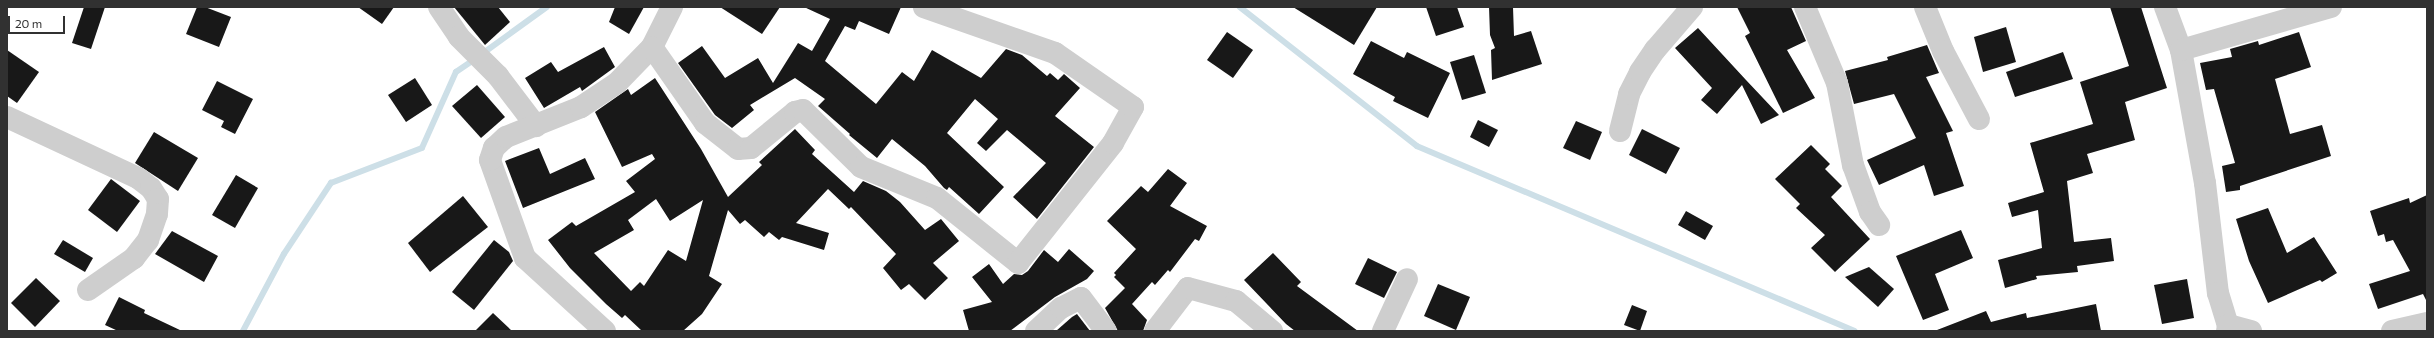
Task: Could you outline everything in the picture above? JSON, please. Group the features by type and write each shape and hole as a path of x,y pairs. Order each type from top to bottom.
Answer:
{"street":[{"path":"439,7 459,38 498,76 536,126"},
{"path":"605,331 525,258 501,195 490,160 494,148 506,137 582,107 617,82 652,48 672,7"},
{"path":"652,48 705,123 738,149 751,148 795,112 803,110 861,167 937,198 1018,263 1113,143 1133,107 1055,53 924,7"},
{"path":"1620,131 1629,94 1640,72 1655,50 1692,7"},
{"path":"1805,7 1837,83 1853,165 1870,212 1879,225"},
{"path":"1925,7 1943,51 1979,120"},
{"path":"2165,7 2181,50 2205,183 2218,293 2228,328 2251,331"},
{"path":"2181,50 2331,7"},
{"path":"7,117 138,178 151,188 158,199 157,214 148,240 134,258 88,290"},
{"path":"1383,331 1407,278"},
{"path":"1155,331 1188,288 1236,301 1272,331"},
{"path":"1036,331 1061,308 1081,298 1106,331"},
{"path":"2392,331 2427,323"}],"building":[{"path":"84,7 105,7 91,49 72,43"},
{"path":"197,7 205,7 231,17 219,47 186,34"},
{"path":"358,7 394,7 382,24"},
{"path":"454,7 498,7 510,22 485,45"},
{"path":"615,7 644,7 629,34 609,22"},
{"path":"720,7 780,7 762,34"},
{"path":"804,7 901,7 889,34 859,21 855,30 845,26 825,61 876,104 902,72 914,81 932,50 981,78 1006,49 1022,55 1047,76 1050,73 1058,80 1064,74 1080,88 1055,116 1094,147 1037,219 1013,197 1046,163 1007,130 986,151 977,143 998,119 975,99 947,133 1004,187 979,214 949,187 947,190 944,188 925,166 892,139 877,158 849,135 850,134 818,106 825,99 795,78 750,105 754,110 732,128 715,115 678,63 702,46 725,78 758,58 773,83 798,43 812,51 830,19"},
{"path":"1293,7 1377,7 1354,45"},
{"path":"1426,7 1457,7 1464,27 1436,36"},
{"path":"1489,7 1513,7 1514,36 1531,31 1542,64 1492,80 1491,50 1495,48 1490,35"},
{"path":"1737,7 1791,7 1806,41 1787,50 1815,98 1783,113 1745,36 1750,33"},
{"path":"2110,7 2141,7 2167,88 2125,102 2135,140 2087,154 2093,173 2067,181 2074,242 2111,238 2114,261 2077,266 2078,272 2036,276 2037,279 2005,288 1998,260 2042,248 2038,210 2012,217 2008,203 2044,192 2030,143 2093,124 2080,82 2129,66"},
{"path":"2006,27 2016,62 1983,72 1974,37"},
{"path":"1698,28 1779,115 1761,124 1742,85 1717,114 1701,100 1712,88 1675,48"},
{"path":"1227,32 1253,50 1233,78 1207,60"},
{"path":"2299,32 2311,67 2275,79 2290,134 2322,125 2331,156 2240,186 2240,190 2226,192 2222,166 2235,163 2214,89 2206,90 2200,63 2232,57 2230,49 2258,41 2259,45"},
{"path":"1371,41 1404,58 1407,52 1450,73 1428,118 1393,101 1395,97 1353,74"},
{"path":"1927,45 1939,73 1926,77 1953,131 1946,133 1964,186 1934,196 1924,165 1879,185 1867,160 1916,138 1894,94 1854,104 1845,71 1888,60 1887,57"},
{"path":"604,47 615,67 582,91 580,87 544,108 525,78 551,62 558,72"},
{"path":"7,50 39,72 17,103 7,96"},
{"path":"2063,52 2073,79 2015,97 2006,72"},
{"path":"1474,55 1486,93 1462,100 1450,62"},
{"path":"415,78 432,105 406,122 388,95"},
{"path":"655,78 701,149 728,197 762,165 759,162 795,129 815,150 812,154 854,192 863,181 886,191 900,202 925,230 941,219 959,241 933,263 948,278 925,300 909,284 901,290 883,268 896,254 851,207 849,209 828,189 796,223 829,233 824,250 782,237 779,240 769,232 764,237 745,220 740,224 728,210 709,276 722,284 702,314 683,331 642,331 625,315 622,318 606,304 570,268 548,240 572,222 576,226 635,192 626,181 655,159 652,154 622,167 595,112 628,89 631,95","holes":["656,199 670,221 703,200 686,261 668,250 644,286 640,282 631,291 594,253 634,230 628,220"]},
{"path":"217,81 253,99 235,134 221,127 224,121 202,110"},
{"path":"477,85 505,117 481,138 452,106"},
{"path":"1478,120 1498,130 1489,147 1470,137"},
{"path":"1576,121 1602,132 1590,160 1563,148"},
{"path":"1642,129 1680,148 1666,174 1629,155"},
{"path":"154,132 198,158 178,191 135,163"},
{"path":"1811,145 1830,164 1825,169 1842,186 1831,197 1870,239 1835,272 1811,248 1825,235 1796,208 1800,204 1775,179"},
{"path":"539,148 550,174 585,158 595,179 523,208 505,161"},
{"path":"1168,169 1187,183 1170,206 1207,226 1199,241 1195,239 1170,272 1168,270 1155,285 1152,282 1132,304 1147,320 1143,331 1118,331 1105,308 1125,288 1114,277 1116,275 1114,273 1136,249 1107,221 1141,186 1148,192"},
{"path":"236,175 258,188 235,228 212,215"},
{"path":"111,179 140,201 117,232 88,210"},
{"path":"2427,195 2427,302 2423,294 2378,309 2369,284 2410,271 2393,240 2386,242 2384,234 2378,236 2370,211 2409,198 2410,203"},
{"path":"463,196 488,227 430,272 408,243"},
{"path":"2268,208 2287,253 2314,237 2337,273 2322,282 2320,280 2268,303 2249,261 2236,219"},
{"path":"1686,211 1713,226 1705,240 1678,225"},
{"path":"1961,230 1973,258 1935,274 1949,310 1923,320 1896,256"},
{"path":"172,231 218,256 204,282 155,254"},
{"path":"63,240 93,258 85,272 54,254"},
{"path":"494,240 509,252 513,261 474,310 452,292"},
{"path":"1069,249 1094,271 1087,279 1055,297 1010,331 969,331 963,310 992,302 972,277 989,264 1003,284 1014,274 1022,275 1028,271 1044,250 1058,262"},
{"path":"1273,253 1301,282 1297,286 1358,331 1295,331 1286,324 1244,280"},
{"path":"1368,258 1397,272 1384,298 1355,284"},
{"path":"1869,267 1894,289 1878,307 1845,277"},
{"path":"36,278 60,301 35,327 11,303"},
{"path":"2187,279 2194,318 2162,324 2154,285"},
{"path":"1438,284 1470,297 1456,330 1424,316"},
{"path":"119,297 145,310 144,313 182,331 118,331 105,325"},
{"path":"2096,304 2101,331 1937,330 1986,311 1991,322 2026,313 2027,318"},
{"path":"1632,305 1647,311 1640,331 1624,325"},
{"path":"493,313 512,331 475,331"},
{"path":"1077,314 1090,331 1056,331 1072,317"}],"waterway":[{"path":"482,54 547,7"},
{"path":"1240,7 1417,146 1854,331"},
{"path":"243,331 284,254 331,183 422,148 456,72 475,59"}]}
